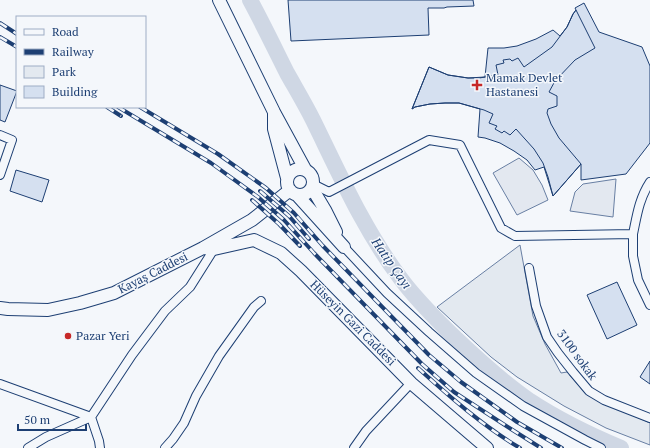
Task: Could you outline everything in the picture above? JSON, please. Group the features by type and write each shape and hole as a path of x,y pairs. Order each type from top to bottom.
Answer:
{"street":[{"path":"219,0 274,112 305,169 312,175 312,186 306,194 293,192"},
{"path":"274,112 274,130 288,186 386,293 476,373 523,406 601,448"},
{"path":"0,135 12,140 0,176"},
{"path":"312,186 330,192 429,140 460,145 501,228 515,236 633,234"},
{"path":"287,178 292,171 301,168 305,169"},
{"path":"650,182 638,208 633,234 633,256 638,280 650,305"},
{"path":"312,186 344,247"},
{"name":"Kayaş Caddesi","path":"0,308 48,310 80,304 114,293 208,249 293,192"},
{"name":"Hüseyin Gazi Caddesi","path":"208,249 254,240 281,253 301,271 411,382 487,448"},
{"path":"28,448 46,437 90,417 132,355 165,312 190,287 208,249"},
{"name":"3100 sokak","path":"529,268 536,306 547,337 573,372 589,391 604,400 650,418"},
{"path":"166,448 184,423 196,396 219,356 254,308 261,301"},
{"path":"354,448 366,431 411,382"},
{"path":"0,384 90,417 100,448"}],"green space":[{"path":"520,245 533,316 545,344 561,373 567,372 587,395 650,423 650,445 606,428 564,406 517,377 491,357 437,307"}],"shaded area":[{"path":"519,158 533,170 542,185 548,200 517,215 493,173"},
{"path":"616,179 613,217 570,211 575,192 583,184"}],"building":[{"path":"288,0 473,0 474,6 428,8 429,35 291,41"},
{"name":"Mamak Devlet Hastanesi","path":"584,3 599,32 642,47 650,66 650,143 626,174 581,180 581,164 553,196 543,163 534,149 516,129 510,135 504,131 502,133 495,129 497,126 489,123 493,114 459,103 430,104 412,109 429,67 448,75 468,78 485,77 488,48 517,46 536,39 553,30 560,36 567,27 576,10 575,8"},
{"path":"576,10 595,48 575,60 555,81 549,92 557,96 557,106 548,109 547,113 559,138 581,164 553,196 544,167 535,170 527,160 514,151 500,143 478,137 480,109 459,103 445,103 430,104 412,109 429,67 448,75 479,78 498,75 496,65 504,63 503,60 510,59 512,61 518,58 524,67 552,47 567,27"},
{"path":"0,85 16,91 16,94 5,122 0,120"},
{"path":"16,170 49,180 42,202 10,191"},
{"path":"617,282 637,325 607,339 587,295"},
{"path":"650,361 650,384 640,377"}],"waterway":[{"name":"Hatip Çayı","path":"250,0 287,73 310,114 364,222 375,241 412,293 424,307 469,351 519,393 563,421 621,448"}],"railway":[{"path":"0,23 16,33"},
{"path":"0,37 16,46"},
{"path":"109,108 121,116"},
{"path":"120,108 211,163 258,197 284,220 422,364 454,392 541,448"},
{"path":"142,108 218,154 266,188 294,213 323,246 429,355 461,382 517,422 562,448"},
{"path":"260,191 289,216 309,239"},
{"path":"252,200 279,224 300,246"},
{"path":"418,368 480,421 520,448"}],"place":[{"name":"Mamak Devlet Hastanesi","path":"477,85"},
{"name":"Pazar Yeri","path":"68,336"}]}
